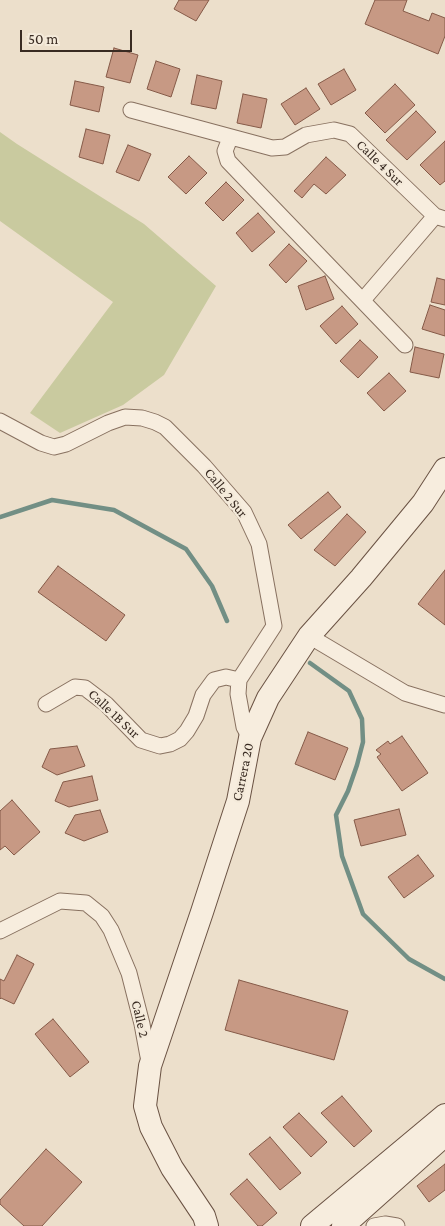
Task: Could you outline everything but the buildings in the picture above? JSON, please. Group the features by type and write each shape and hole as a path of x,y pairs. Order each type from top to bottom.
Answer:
{"street":[{"name":"Calle 4 Sur","path":"131,110 272,148 285,147 306,135 334,130 350,134 440,218 363,300"},
{"path":"230,138 225,150 228,161 405,344"},
{"name":"Calle 2 Sur","path":"0,421 41,443 54,447 66,444 125,417 142,418 165,427 204,466 244,512 259,544 274,626 239,680"},
{"name":"Carrera 20","path":"150,1066 238,801 250,738 268,698 309,636 361,578 423,503 445,469"},
{"path":"309,636 405,693 445,705"},
{"name":"Calle 1B Sur","path":"46,704 75,687 85,688 106,704 141,740 160,746 180,739 187,731 196,716 203,695 214,680 226,677 239,680"},
{"path":"239,680 238,694 244,727 250,738"},
{"name":"Calle 2","path":"0,931 60,901 86,903 102,916 111,930 129,973 142,1024 150,1066 145,1106 151,1127 172,1168 204,1216 207,1226"},
{"path":"312,1226 445,1115"},
{"path":"343,1226 445,1135"},
{"path":"374,1226 386,1224 397,1226"}],"green space":[{"path":"0,132 144,224 216,286 164,375 123,405 60,433 30,413 113,302 0,221"}],"waterway":[{"path":"0,517 52,500 114,510 186,549 212,586 227,621"},
{"path":"310,663 349,691 362,719 363,742 357,765 348,791 336,815 342,856 363,914 409,959 445,979"}]}
